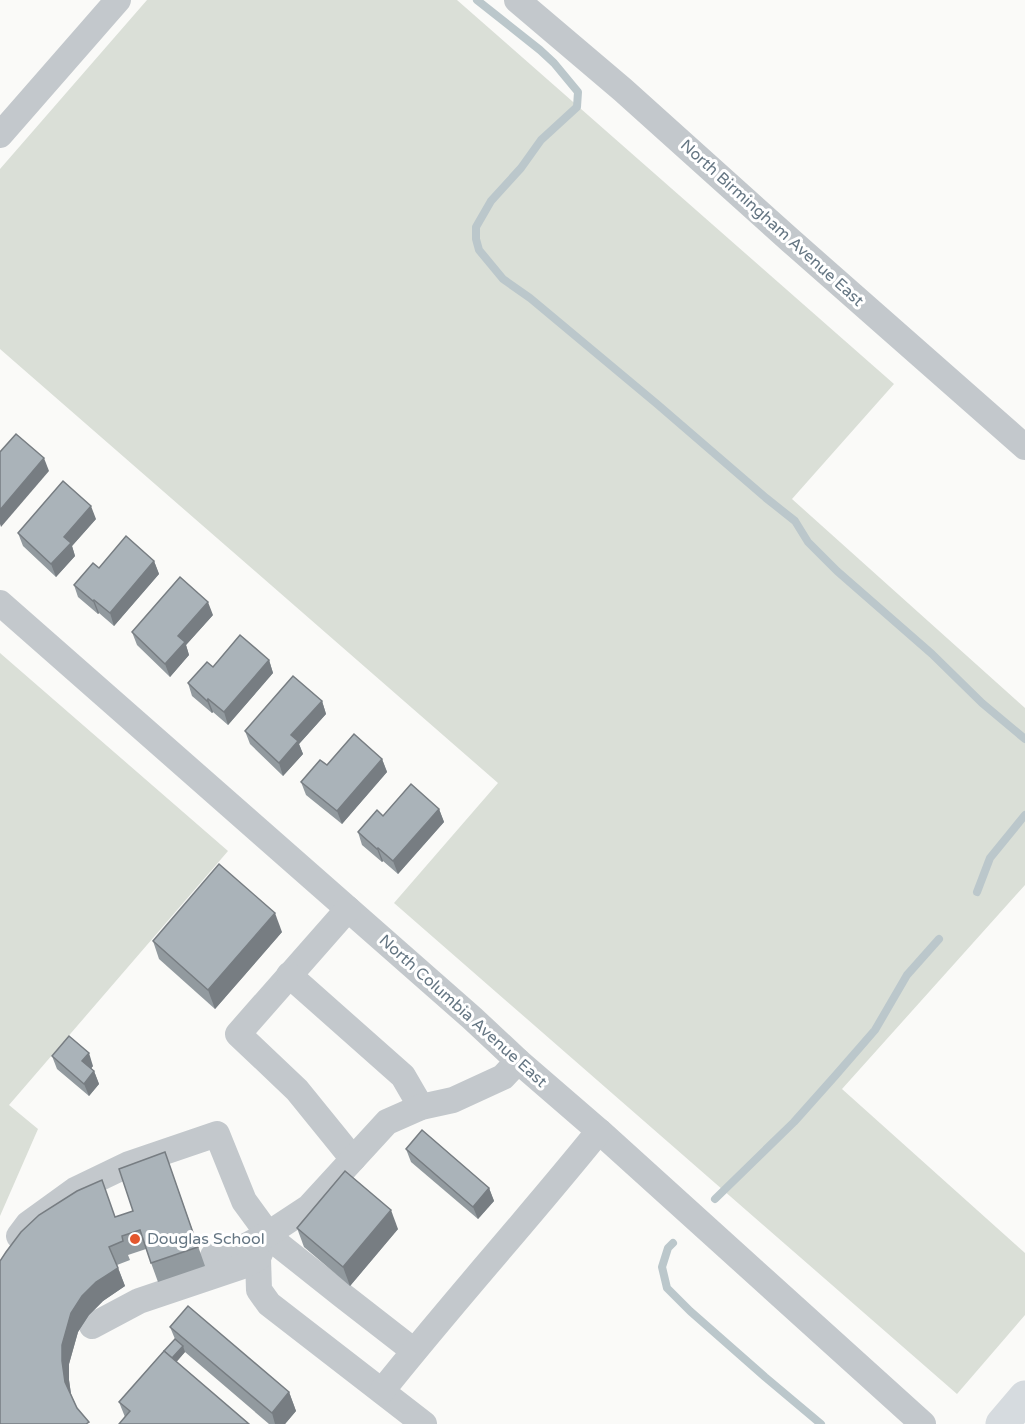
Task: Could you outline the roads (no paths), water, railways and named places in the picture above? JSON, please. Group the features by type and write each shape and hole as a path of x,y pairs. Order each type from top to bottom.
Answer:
{"main road":[{"path":"1002,1424 1025,1397"}],"street":[{"path":"0,135 118,0"},
{"name":"North Birmingham Avenue East","path":"517,0 623,90 1025,447"},
{"name":"North Columbia Avenue East","path":"0,603 472,1018 923,1424"},
{"path":"348,909 238,1034 297,1090 354,1159"},
{"path":"289,975 403,1076 422,1107"},
{"path":"213,1256 246,1246 309,1207 387,1122 422,1107 453,1100 503,1077 518,1061"},
{"path":"382,1391 599,1131"},
{"path":"19,1236 28,1224 75,1190 129,1164 217,1134 244,1201 268,1234 414,1351"},
{"path":"268,1234 258,1258 259,1290 269,1304 424,1424"},
{"path":"92,1326 139,1301 243,1266 258,1258"}],"waterway":[{"path":"477,0 540,50 578,92 577,107 541,140 521,168 491,201 476,227 479,250 503,279 530,298 795,521 808,542 837,571 932,654 982,703 1025,739"},
{"path":"977,892 990,858 1025,815"},
{"path":"715,1199 794,1122 875,1030 907,975 939,939"},
{"path":"673,1243 668,1248 662,1267 667,1288 690,1311 821,1424"}],"place":[{"name":"Douglas School","path":"135,1239"}]}
